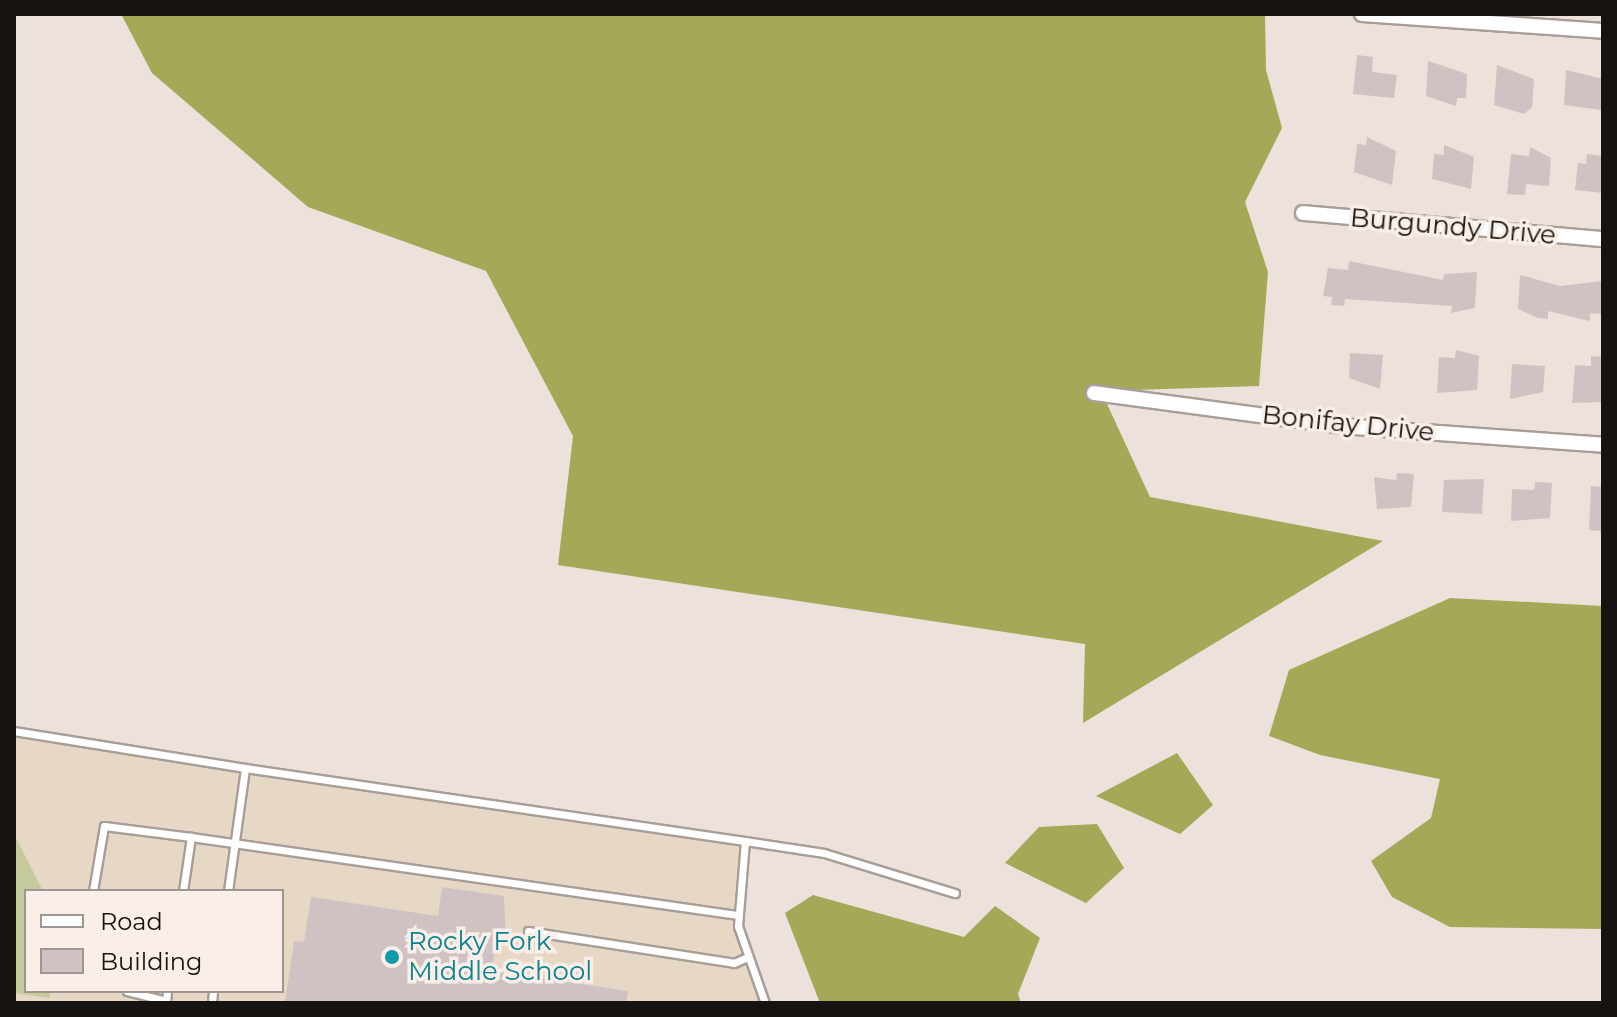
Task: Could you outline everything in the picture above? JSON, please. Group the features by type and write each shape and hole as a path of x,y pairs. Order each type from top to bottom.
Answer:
{"street":[{"path":"1362,14 1603,31"},
{"name":"Burgundy Drive","path":"1303,213 1603,239"},
{"name":"Bonifay Drive","path":"1094,393 1341,426 1603,445"}],"lane":[{"path":"14,731 824,853 955,893"},
{"path":"228,889 245,768"},
{"path":"93,889 104,826 738,915"},
{"path":"183,889 191,837"},
{"path":"745,841 738,915 745,958 765,1003"},
{"path":"528,931 734,963 745,958"},
{"path":"134,993 166,1002"}],"shaded area":[{"path":"14,733 745,841 738,915 745,958 765,1003 14,1003"}],"green space":[{"path":"121,14 1265,14 1266,70 1282,128 1245,202 1268,272 1259,386 1101,391 1150,497 1383,541 1083,723 1085,644 558,565 573,436 486,271 308,207 152,73"},
{"path":"1450,598 1603,606 1603,929 1450,927 1392,897 1371,861 1431,818 1440,779 1320,755 1269,736 1289,670"},
{"path":"1177,753 1213,805 1180,834 1096,796"},
{"path":"1097,824 1124,868 1086,903 1005,863 1039,827"},
{"path":"14,834 42,889 24,889 24,993 50,993 50,998 14,993"},
{"path":"813,895 964,937 995,906 1040,938 1018,994 1021,1003 820,1003 785,913"}],"building":[{"path":"1357,55 1373,57 1372,72 1397,75 1394,98 1353,94"},
{"path":"1428,61 1467,74 1466,98 1457,98 1456,106 1426,96"},
{"path":"1497,65 1534,79 1532,107 1524,114 1494,105"},
{"path":"1566,70 1603,79 1601,110 1564,105"},
{"path":"1367,137 1396,151 1392,185 1354,172 1357,144 1366,145"},
{"path":"1444,145 1474,157 1471,189 1432,179 1434,154 1444,155"},
{"path":"1530,147 1551,158 1549,186 1526,184 1525,195 1507,194 1511,154 1529,156"},
{"path":"1587,154 1602,156 1603,193 1575,190 1578,163 1586,164"},
{"path":"1349,261 1443,280 1444,274 1477,272 1475,308 1451,313 1452,306 1345,299 1344,306 1331,305 1332,297 1323,296 1328,268 1348,270"},
{"path":"1520,275 1560,286 1603,281 1603,314 1590,313 1590,321 1548,311 1548,319 1518,309"},
{"path":"1456,350 1479,356 1477,390 1437,393 1439,357 1455,358"},
{"path":"1350,353 1383,355 1380,389 1349,378"},
{"path":"1591,356 1603,357 1603,402 1572,403 1575,365 1591,366"},
{"path":"1512,364 1545,366 1543,392 1510,399"},
{"path":"1397,473 1414,474 1411,507 1377,509 1374,477 1396,480"},
{"path":"1484,479 1482,514 1442,512 1444,480"},
{"path":"1535,482 1552,483 1550,518 1511,521 1512,489 1534,490"},
{"path":"1591,486 1603,487 1603,531 1589,530"},
{"name":"Rocky Fork Middle School","path":"442,887 504,896 506,944 496,942 492,971 628,991 626,1003 285,1003 294,941 304,942 311,897 438,916"}],"place":[{"name":"Rocky Fork Middle School","path":"392,957"}]}
